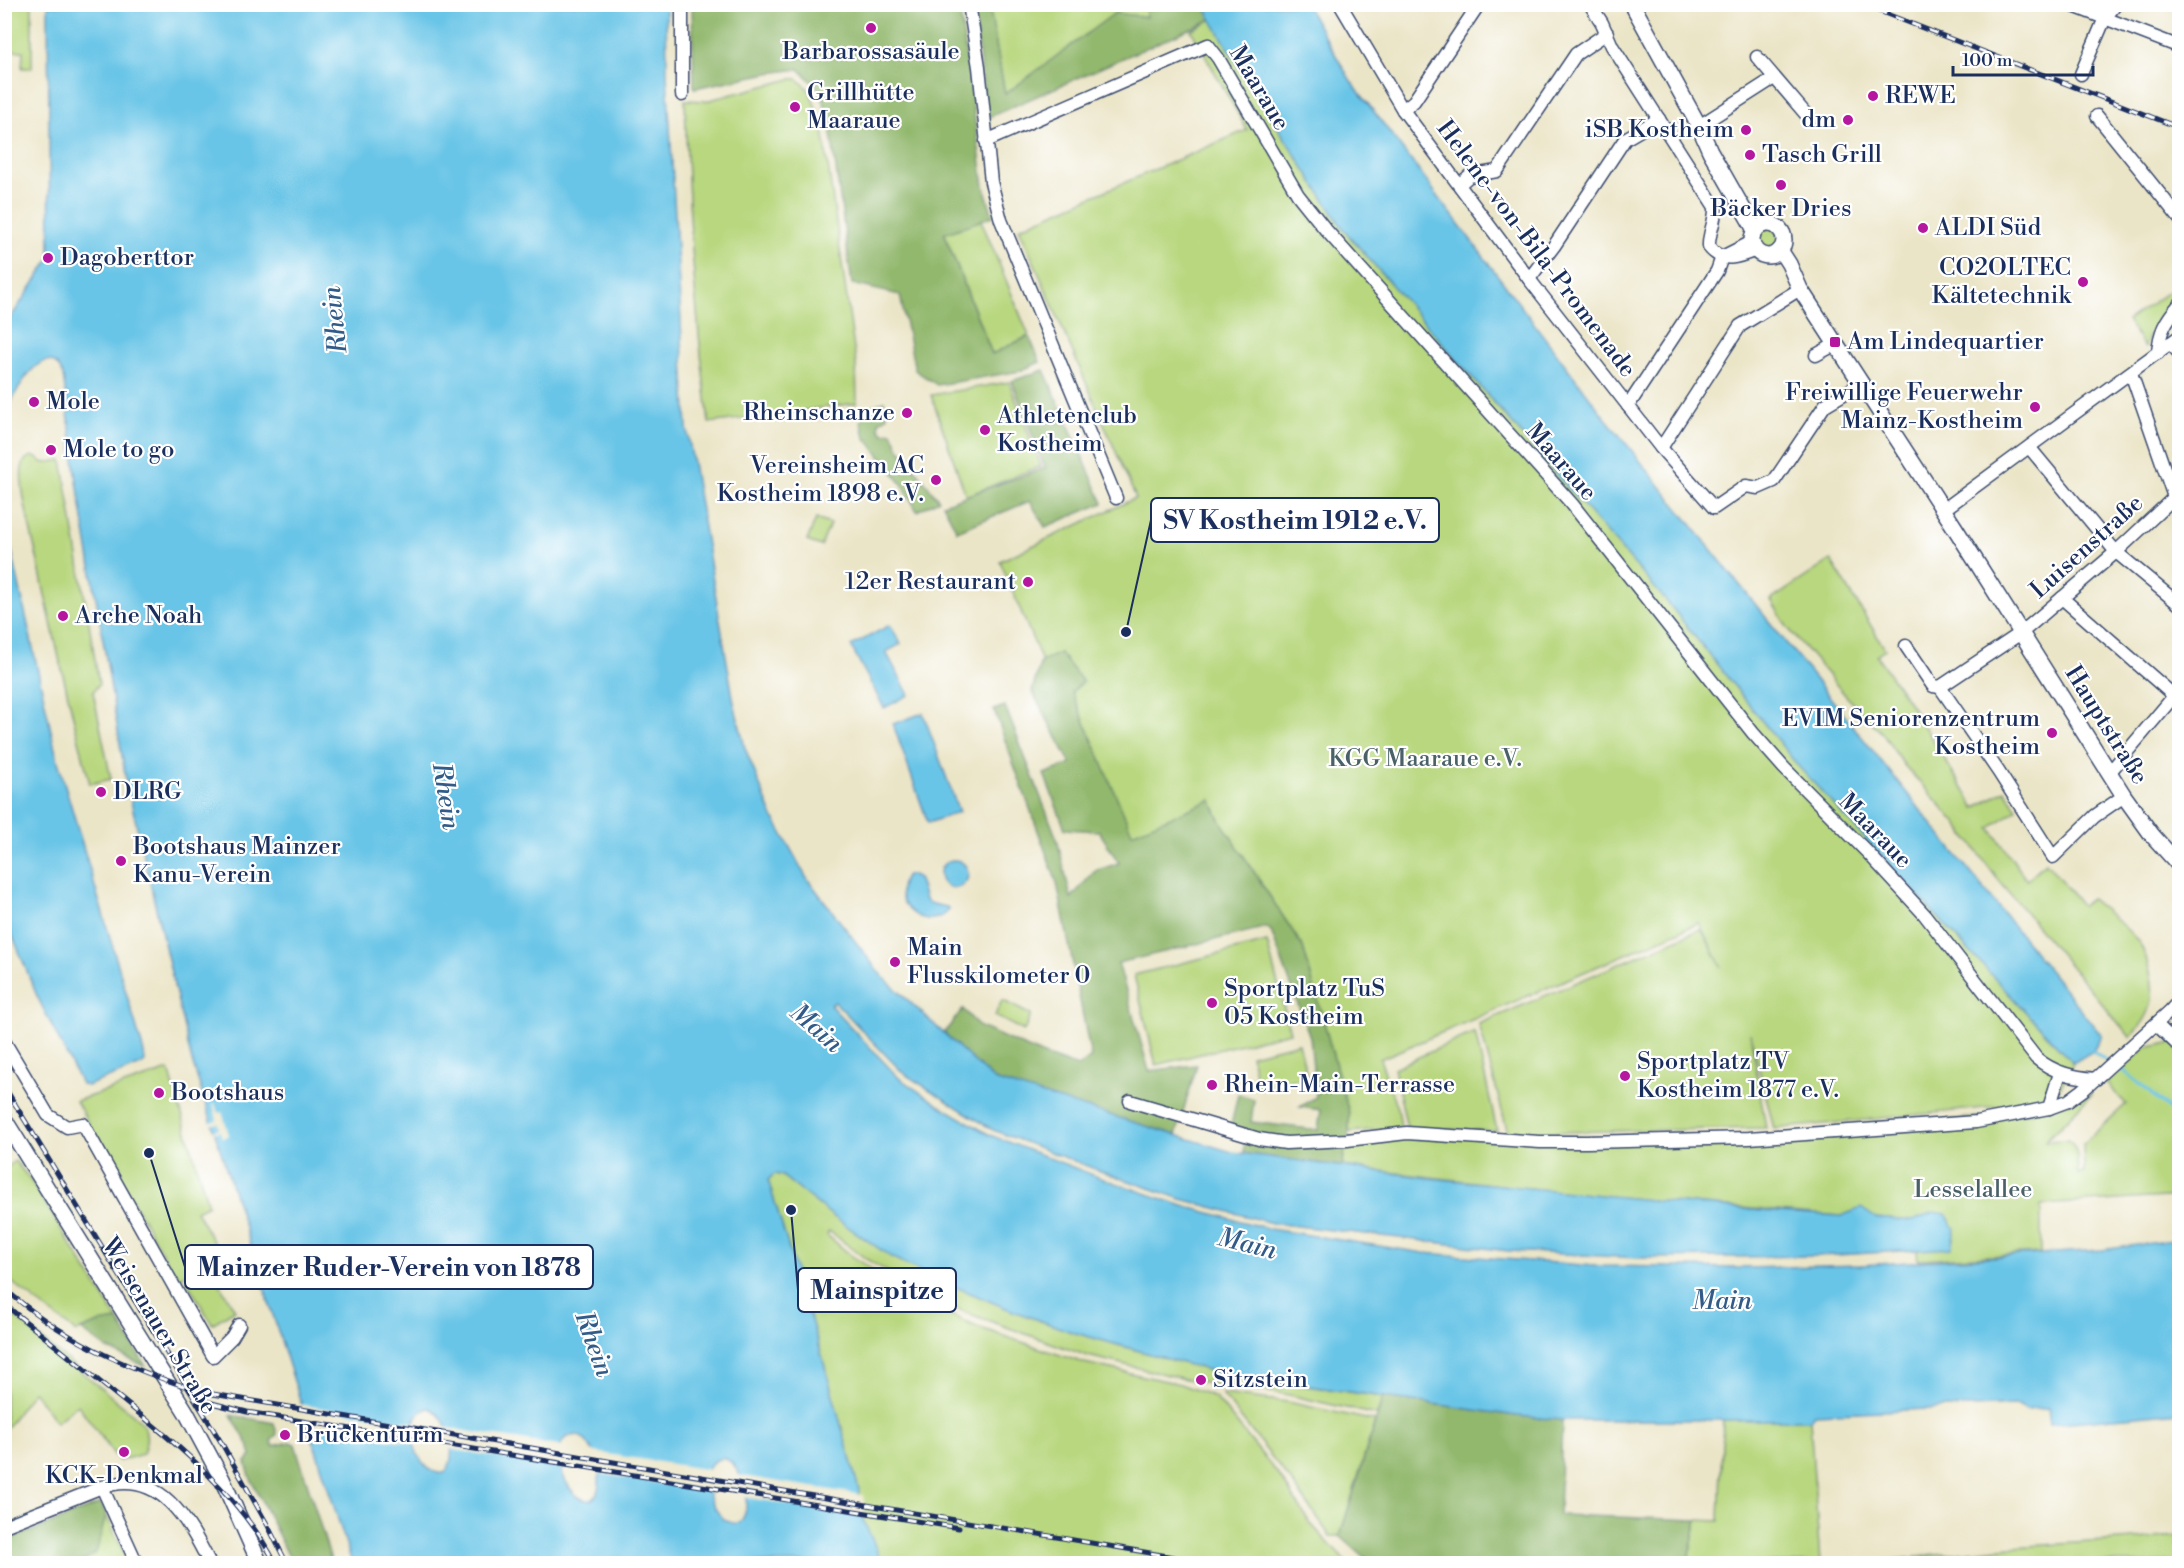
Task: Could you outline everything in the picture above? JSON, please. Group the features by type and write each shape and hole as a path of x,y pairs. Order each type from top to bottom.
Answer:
{"main road":[{"path":"1632,4 1699,126 1716,147 1757,236 1761,254 1776,253 1784,241 1782,232 1774,225 1757,236"},
{"name":"Hauptstraße","path":"1776,253 1789,264 1798,287 1862,383 2124,796 2152,835 2180,866"},
{"name":"Weisenauer Straße","path":"4,1119 186,1412 225,1486 261,1563"}],"street":[{"path":"682,4 682,95"},
{"path":"969,4 979,67 991,182 1001,220 1116,498"},
{"name":"Helene-von-Bila-Promenade","path":"1340,4 1403,110 1529,279 1628,406 1661,448 1714,508 1746,486 1758,488 1774,481 1825,405 1862,383"},
{"path":"1403,110 1414,100 1479,4"},
{"path":"1590,4 1612,46 1715,207 1715,220 1709,247 1716,255 1722,257"},
{"path":"2068,4 2180,47"},
{"path":"2081,74 2105,18 2116,4"},
{"path":"1460,184 1469,176 1497,171 1576,54 1607,33"},
{"name":"Maaraue","path":"986,141 1208,45 1218,58 1298,195 1326,230 1572,504 1768,751 1924,914 2030,1051 2043,1063 2060,1073 2079,1078 2103,1072"},
{"path":"1757,57 1810,119"},
{"path":"1699,126 1774,78"},
{"path":"2097,116 2180,219"},
{"path":"1529,279 1554,246 1625,139 1659,118"},
{"path":"1628,406 1718,271 1722,257 1757,236"},
{"path":"1661,448 1740,326 1798,287"},
{"path":"2158,353 2160,332 2169,316 2180,304"},
{"path":"1943,510 2176,339 2180,354"},
{"path":"1816,355 1836,344"},
{"path":"2130,373 2178,497"},
{"path":"2028,447 2116,552 2180,605"},
{"name":"Luisenstraße","path":"1940,687 2021,633 2178,497"},
{"path":"2062,598 2178,696 2109,773"},
{"path":"1906,646 1933,686 1940,687 1998,771 2053,857 2095,816 2124,796"},
{"path":"1130,1101 1259,1139 1286,1143 1407,1134 1540,1142 1749,1138 1976,1122 2049,1108 2074,1097 2124,1054 2180,1000"},
{"path":"2156,1024 2180,1047"},
{"path":"4,1041 48,1115 67,1127 83,1124 213,1356 232,1337 240,1325"},
{"path":"2049,1108 2060,1073"},
{"path":"4,1526 102,1487 119,1482 134,1483 161,1494 185,1519 210,1563"},
{"path":"102,1487 137,1563"}],"green space":[{"path":"4,5 32,5 32,68 22,68 23,51 5,51"},
{"path":"692,5 959,5 984,186 993,216 944,234 992,354 1029,336 1040,362 1020,371 937,385 915,370 900,295 852,284 831,133 821,91 799,69 694,88"},
{"path":"973,5 989,5 1005,94 1115,13 1146,17 1146,5 1203,5 1212,19 987,118"},
{"path":"989,5 1146,5 1146,17 1115,13 1005,95"},
{"path":"1212,19 1242,72 1344,230 1669,604 1798,766 2073,1063 2050,1108 2074,1097 2091,1095 2045,1141 2068,1140 2072,1143 2077,1155 2078,1174 2084,1173 2083,1144 2126,1104 2105,1082 2145,1048 2174,1042 2179,1047 2179,1196 2041,1205 2041,1253 1918,1260 1913,1221 1627,1198 1342,1166 1347,1140 1473,1136 1749,1138 2033,1112 2014,1105 1774,1129 1750,1033 1766,1128 1508,1133 1479,1024 1701,929 1722,968 1699,923 1380,1059 1399,1114 1401,1128 1349,1132 1349,1113 1303,947 1220,820 1214,806 1120,848 1000,561 1136,498 1019,228 1247,130 1191,30"},
{"path":"798,79 810,91 823,130 856,363 857,403 709,423 693,262 685,100 706,101"},
{"path":"981,220 1029,336 992,354 944,233"},
{"path":"1768,228 1776,231 1779,239 1776,247 1768,250 1760,247 1757,239 1760,231"},
{"path":"2178,285 2179,295 2158,319 2145,348 2127,321"},
{"path":"1044,370 1103,503 1045,527 1030,501 957,531 943,504 1045,468 1012,381"},
{"name":"Athletenclub Kostheim","path":"1009,382 1041,466 966,496 931,395"},
{"path":"884,401 887,417 879,422 879,428 883,433 892,432 899,448 939,500 917,511 902,484 865,437 861,421 866,409"},
{"path":"33,456 44,463 62,460 99,684 93,692 111,779 90,784 24,498 22,466 27,458"},
{"path":"816,519 830,524 821,546 807,541"},
{"path":"1831,560 1885,649 1877,656 1975,808 2005,790 2017,809 1990,828 2027,880 2046,862 2082,906 2091,899 2124,926 2141,946 2151,976 2151,1004 2144,1021 2130,1037 1996,877 1955,821 1904,765 1882,733 1846,696 1787,627 1771,600"},
{"path":"1060,653 1083,682 1072,692 1132,833 1211,800 1220,820 1303,947 1349,1113 1349,1132 1342,1166 1244,1154 1245,1133 1231,1125 1238,1094 1254,1099 1251,1122 1318,1130 1321,1110 1300,1107 1316,1097 1310,1037 1271,931 1267,927 1118,963 1149,1071 1197,1065 1176,1135 994,1080 944,1033 963,1009 978,1026 1041,1054 1078,1067 1091,1057 1057,883 994,710 1005,706 1057,839 1071,898 1095,871 1119,863 1099,831 1065,829 1044,774 1071,764 1032,691 1041,661"},
{"name":"Sportplatz TuS 05 Kostheim","path":"1267,942 1290,1032 1156,1065 1134,975"},
{"path":"1002,1000 1031,1015 1024,1031 995,1016"},
{"path":"1475,1032 1497,1131 1407,1128 1394,1068"},
{"path":"1299,1043 1307,1077 1258,1088 1251,1055"},
{"path":"169,1070 208,1205 196,1211 221,1255 177,1279 76,1101"},
{"path":"15,1161 29,1178 118,1320 99,1323 76,1332 5,1277 4,1170"},
{"path":"774,1174 781,1175 834,1217 891,1257 1013,1311 1072,1332 1218,1373 1383,1397 1377,1415 1285,1394 1185,1379 1088,1356 967,1313 924,1293 866,1259 829,1231 827,1235 853,1257 909,1294 974,1326 1084,1363 1180,1384 1215,1397 1281,1478 1310,1523 1347,1563 883,1563 863,1520 859,1490 822,1356 768,1180"},
{"path":"209,1266 235,1310 212,1324 186,1280"},
{"path":"5,1309 141,1421 146,1437 143,1454 119,1461 78,1405 56,1422 33,1391 5,1430"},
{"path":"118,1320 146,1367 108,1349 81,1330 99,1323"},
{"path":"1222,1394 1288,1402 1375,1421 1340,1536 1330,1536 1294,1485"},
{"path":"1383,1397 1562,1420 1559,1515 1697,1520 1689,1555 1692,1564 1379,1563 1364,1557 1340,1536"},
{"path":"231,1415 274,1423 277,1434 271,1441 273,1446 290,1442 295,1444 332,1563 292,1563 250,1477 246,1462 251,1456 248,1444"},
{"path":"1723,1418 1810,1420 1820,1563 1692,1563 1689,1555 1697,1520 1719,1521"},
{"path":"101,1503 128,1563 5,1564 5,1540"},
{"path":"101,1503 106,1515 96,1553 79,1563 5,1563 5,1540"},
{"path":"2179,1536 2179,1563 1863,1563 1999,1548"}],"water":[{"path":"48,5 666,5 667,73 687,428 734,703 745,748 771,813 806,877 881,975 994,1080 1232,1152 1430,1178 1763,1211 1841,1216 1861,1208 1876,1218 1913,1221 1933,1212 1946,1214 1955,1229 1951,1248 1820,1256 1638,1258 1509,1251 1272,1223 1181,1199 993,1130 903,1073 835,1002 830,1005 899,1078 990,1135 1098,1177 1180,1205 1270,1229 1424,1253 1596,1266 1745,1268 1861,1265 2102,1250 2179,1239 2179,1412 2050,1424 2048,1408 2026,1410 2017,1405 1814,1414 1810,1420 1562,1420 1517,1416 1218,1373 1072,1332 1013,1311 932,1277 891,1257 834,1217 781,1175 774,1174 768,1180 822,1356 859,1490 863,1520 883,1563 352,1563 191,1058 126,780 77,482 63,375 56,364 47,361 39,364 30,372 14,395 5,416 5,326 50,259","holes":["429,1408 442,1418 450,1438 451,1458 449,1467 444,1473 435,1472 426,1466 414,1445 412,1433 414,1422 419,1413","576,1435 583,1438 594,1454 599,1485 597,1494 592,1500 576,1495 564,1478 559,1457 560,1448 569,1436","723,1458 730,1461 741,1477 746,1508 744,1517 739,1523 723,1518 716,1510 708,1491 708,1471 711,1464"]},
{"path":"1203,5 1306,5 1351,81 1600,411 2102,1036 2093,1051 2073,1063 1798,766 1669,604 1344,230 1242,72"},
{"path":"4,516 57,758 144,1053 145,1062 141,1065 87,1086 81,1084 37,996 5,917"},
{"path":"890,625 901,644 886,652 909,695 884,708 851,646"},
{"path":"923,713 959,812 928,823 893,724"},
{"path":"954,860 964,864 968,874 964,884 954,888 944,884 940,874 944,864"},
{"path":"907,875 918,878 927,902 947,907 949,910 940,917 930,919 912,912 901,895 902,885"}],"pier":[{"path":"215,1104 218,1113 222,1112 229,1135 222,1138 220,1131 212,1133 211,1131 219,1129 218,1123 209,1125 217,1120 213,1105"},
{"path":"298,1404 416,1423 418,1444 305,1425"},
{"path":"442,1427 564,1447 565,1468 449,1449"},
{"path":"588,1451 711,1470 713,1492 596,1473"},
{"path":"736,1475 863,1495 866,1517 743,1497"}],"waterway":[{"path":"2093,1051 2108,1062"},
{"path":"2114,1065 2133,1078 2180,1119"}],"railway":[{"path":"1861,4 2180,128"},
{"path":"4,1086 221,1442 287,1564"},
{"path":"4,1288 26,1307 74,1339 152,1375 207,1393 1215,1564"},
{"path":"4,1304 183,1450 225,1492 244,1515 276,1564"},
{"path":"196,1399 247,1412 959,1528"}],"place":[{"name":"Barbarossasäule","path":"871,28"},
{"name":"REWE","path":"1873,96"},
{"name":"Grillhütte Maaraue","path":"795,107"},
{"name":"dm","path":"1848,120"},
{"name":"iSB Kostheim","path":"1746,130"},
{"name":"Tasch Grill","path":"1750,155"},
{"name":"Bäcker Dries","path":"1781,185"},
{"name":"ALDI Süd","path":"1923,228"},
{"name":"Dagoberttor","path":"48,258"},
{"name":"CO2OLTEC Kältetechnik","path":"2083,282"},
{"name":"Am Lindequartier","path":"1835,342"},
{"name":"Mole","path":"34,402"},
{"name":"Freiwillige Feuerwehr Mainz-Kostheim","path":"2035,407"},
{"name":"Rheinschanze","path":"907,413"},
{"name":"Athletenclub Kostheim","path":"985,430"},
{"name":"Mole to go","path":"51,450"},
{"name":"Vereinsheim AC Kostheim 1898 e.V.","path":"936,480"},
{"name":"12er Restaurant","path":"1028,582"},
{"name":"Arche Noah","path":"63,616"},
{"name":"SV Kostheim 1912 e.V.","path":"1126,632"},
{"name":"EVIM Seniorenzentrum Kostheim","path":"2052,733"},
{"name":"DLRG","path":"101,792"},
{"name":"Bootshaus Mainzer Kanu-Verein","path":"121,861"},
{"name":"Main Flusskilometer 0","path":"895,962"},
{"name":"Sportplatz TuS 05 Kostheim","path":"1212,1003"},
{"name":"Sportplatz TV Kostheim 1877 e.V.","path":"1625,1076"},
{"name":"Rhein-Main-Terrasse","path":"1212,1085"},
{"name":"Bootshaus","path":"159,1093"},
{"name":"Mainzer Ruder-Verein von 1878","path":"149,1153"},
{"name":"Mainspitze","path":"791,1210"},
{"name":"Sitzstein","path":"1201,1380"},
{"name":"Brückenturm","path":"285,1435"},
{"name":"KCK-Denkmal","path":"124,1452"}],"water label":[{"name":"Rhein","path":"335,320"},
{"name":"Rhein","path":"446,796"},
{"name":"Main","path":"816,1028"},
{"name":"Main","path":"1247,1244"},
{"name":"Main","path":"1722,1301"},
{"name":"Rhein","path":"594,1344"}],"park label":[{"name":"KGG Maaraue e.V.","path":"1425,759"},
{"name":"Lesselallee","path":"1973,1190"}]}
